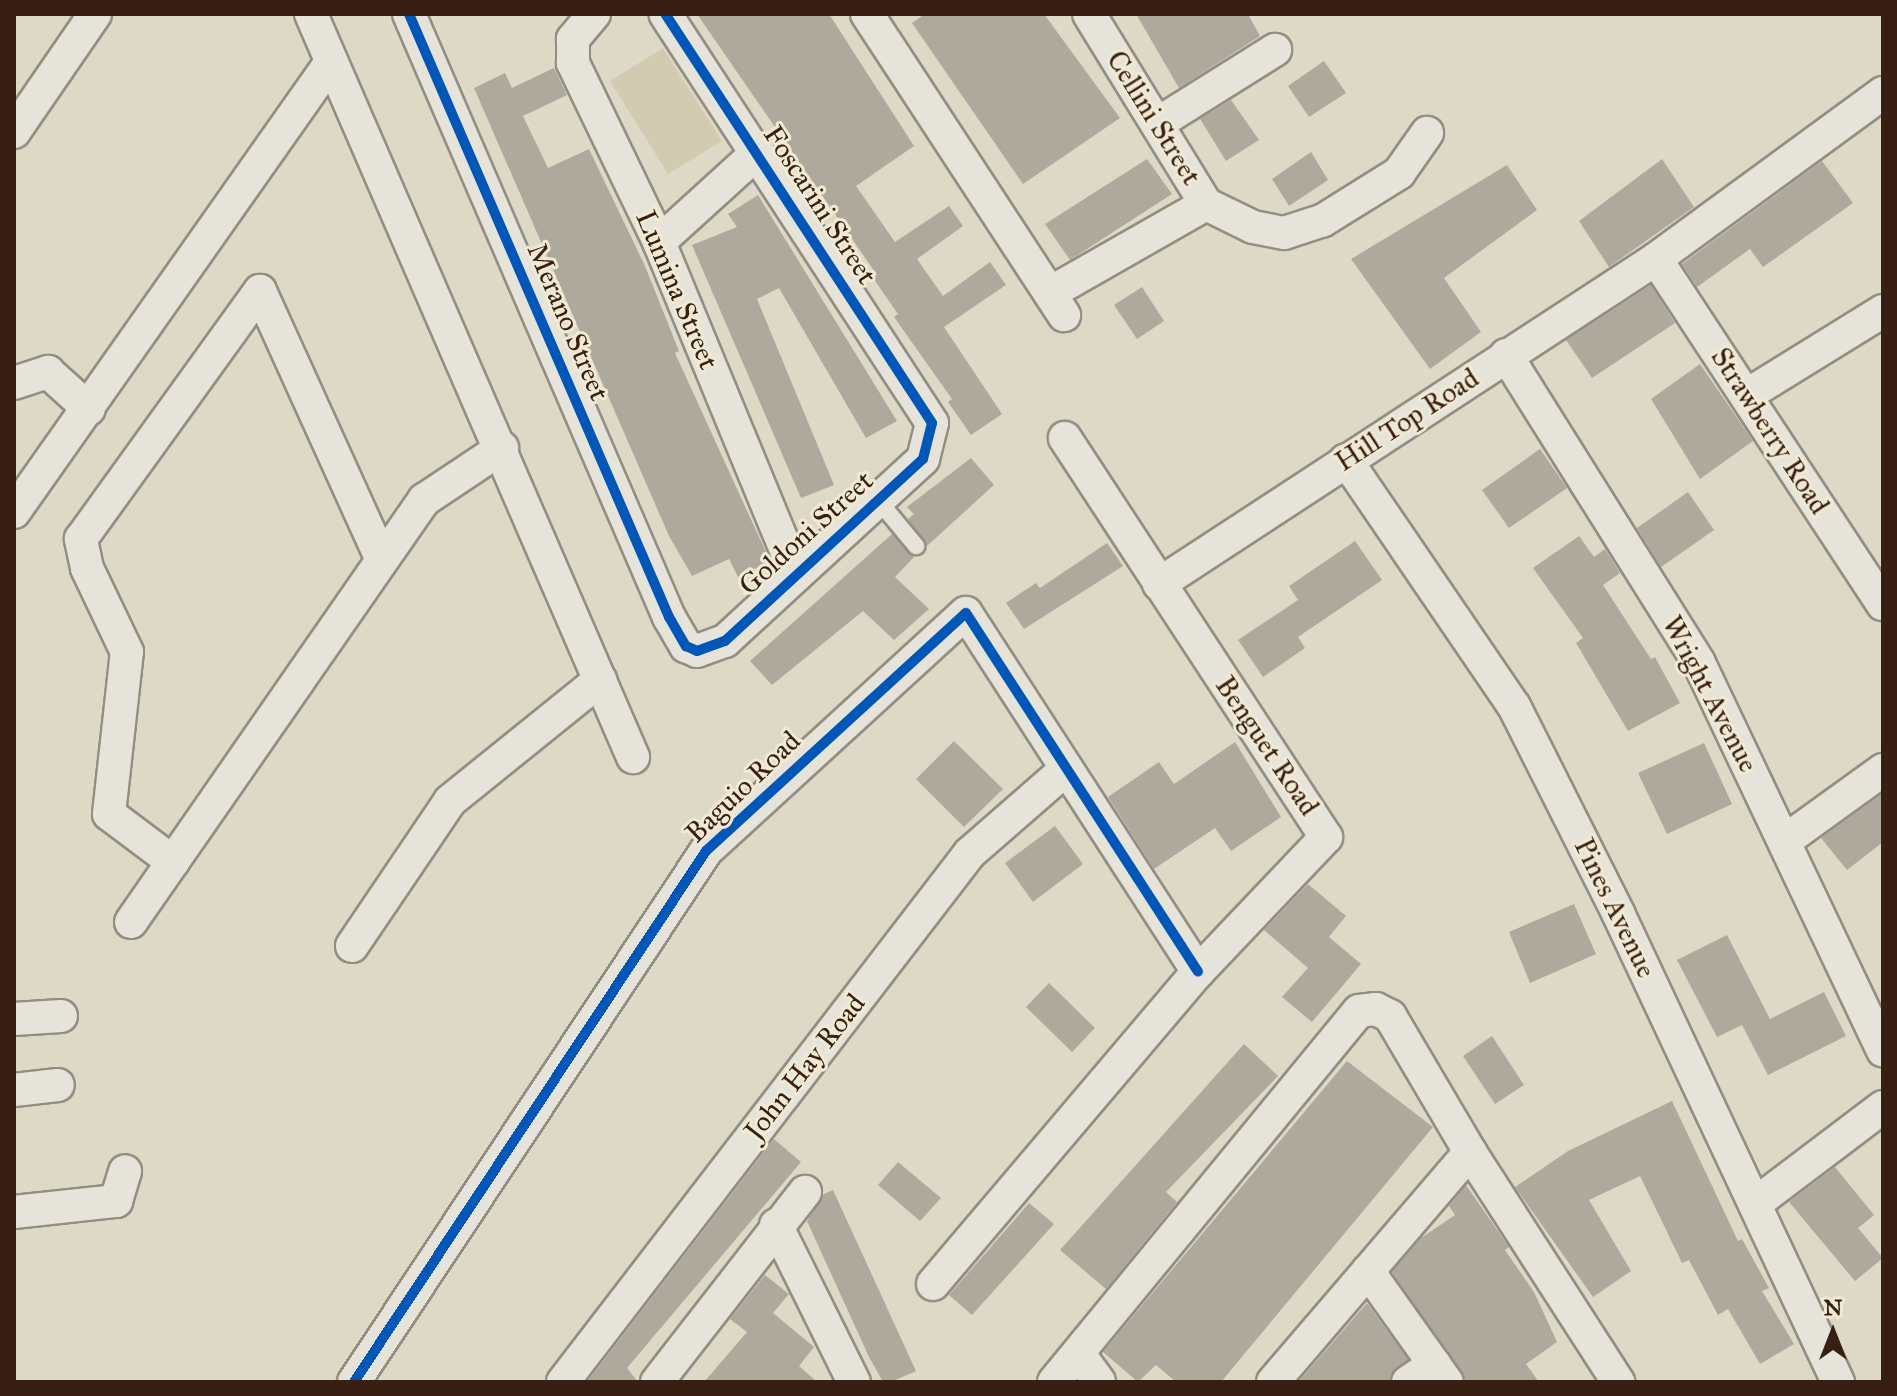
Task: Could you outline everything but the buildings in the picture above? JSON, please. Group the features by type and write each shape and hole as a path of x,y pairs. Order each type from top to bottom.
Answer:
{"street":[{"path":"14,132 95,14"},
{"path":"311,14 502,448 633,757"},
{"name":"Merano Street","path":"409,14 669,617 686,646"},
{"name":"Lumina Street","path":"594,14 573,39 570,55 659,242 796,575"},
{"name":"Foscarini Street","path":"665,14 758,152 932,423"},
{"path":"867,14 1057,304 1206,204"},
{"name":"Cellini Street","path":"1089,14 1160,122 1206,204 1253,227 1284,233 1322,221 1399,173 1427,133"},
{"path":"1160,122 1275,50"},
{"path":"14,512 331,62"},
{"name":"Hill Top Road","path":"1159,584 1656,259 1883,93"},
{"path":"659,242 758,152"},
{"name":"Strawberry Road","path":"1656,259 1883,604"},
{"path":"173,862 109,814 127,652 87,568 81,539 260,291 382,560"},
{"path":"1747,395 1883,311"},
{"name":"Wright Avenue","path":"1506,355 1699,663 1786,840 1883,1050"},
{"path":"14,383 48,372 89,409"},
{"name":"Goldoni Street","path":"686,646 712,649 725,641 923,459 932,423"},
{"name":"Benguet Road","path":"933,1284 1198,972 1326,837 1065,438"},
{"path":"131,922 424,500 502,448"},
{"name":"Pines Avenue","path":"1346,460 1514,706 1756,1203 1838,1382"},
{"name":"Baguio Road","path":"354,1382 706,851 966,613 1198,972"},
{"path":"352,946 450,801 600,680"},
{"name":"John Hay Road","path":"563,1382 970,853 1065,770"},
{"path":"1786,840 1883,770"},
{"path":"1054,1382 1359,1011 1376,1009 1390,1016 1470,1152 1618,1382"},
{"path":"14,1019 61,1016"},
{"path":"14,1090 58,1085"},
{"path":"1756,1203 1883,1107"},
{"path":"1273,1382 1470,1152"},
{"path":"14,1212 116,1201 125,1171"},
{"path":"657,1382 776,1225 805,1192"},
{"path":"776,1225 854,1382"},
{"path":"1368,1271 1441,1373 1408,1382"},
{"path":"1079,1354 1099,1382"}],"lane":[{"path":"878,500 916,546"}],"shaded area":[{"path":"663,48 722,141 668,174 610,81"}],"cycle path":[{"path":"409,14 669,617 686,646 697,651 725,641 923,459 932,423 665,14"},
{"path":"354,1382 706,851 966,613 1198,972"}]}
